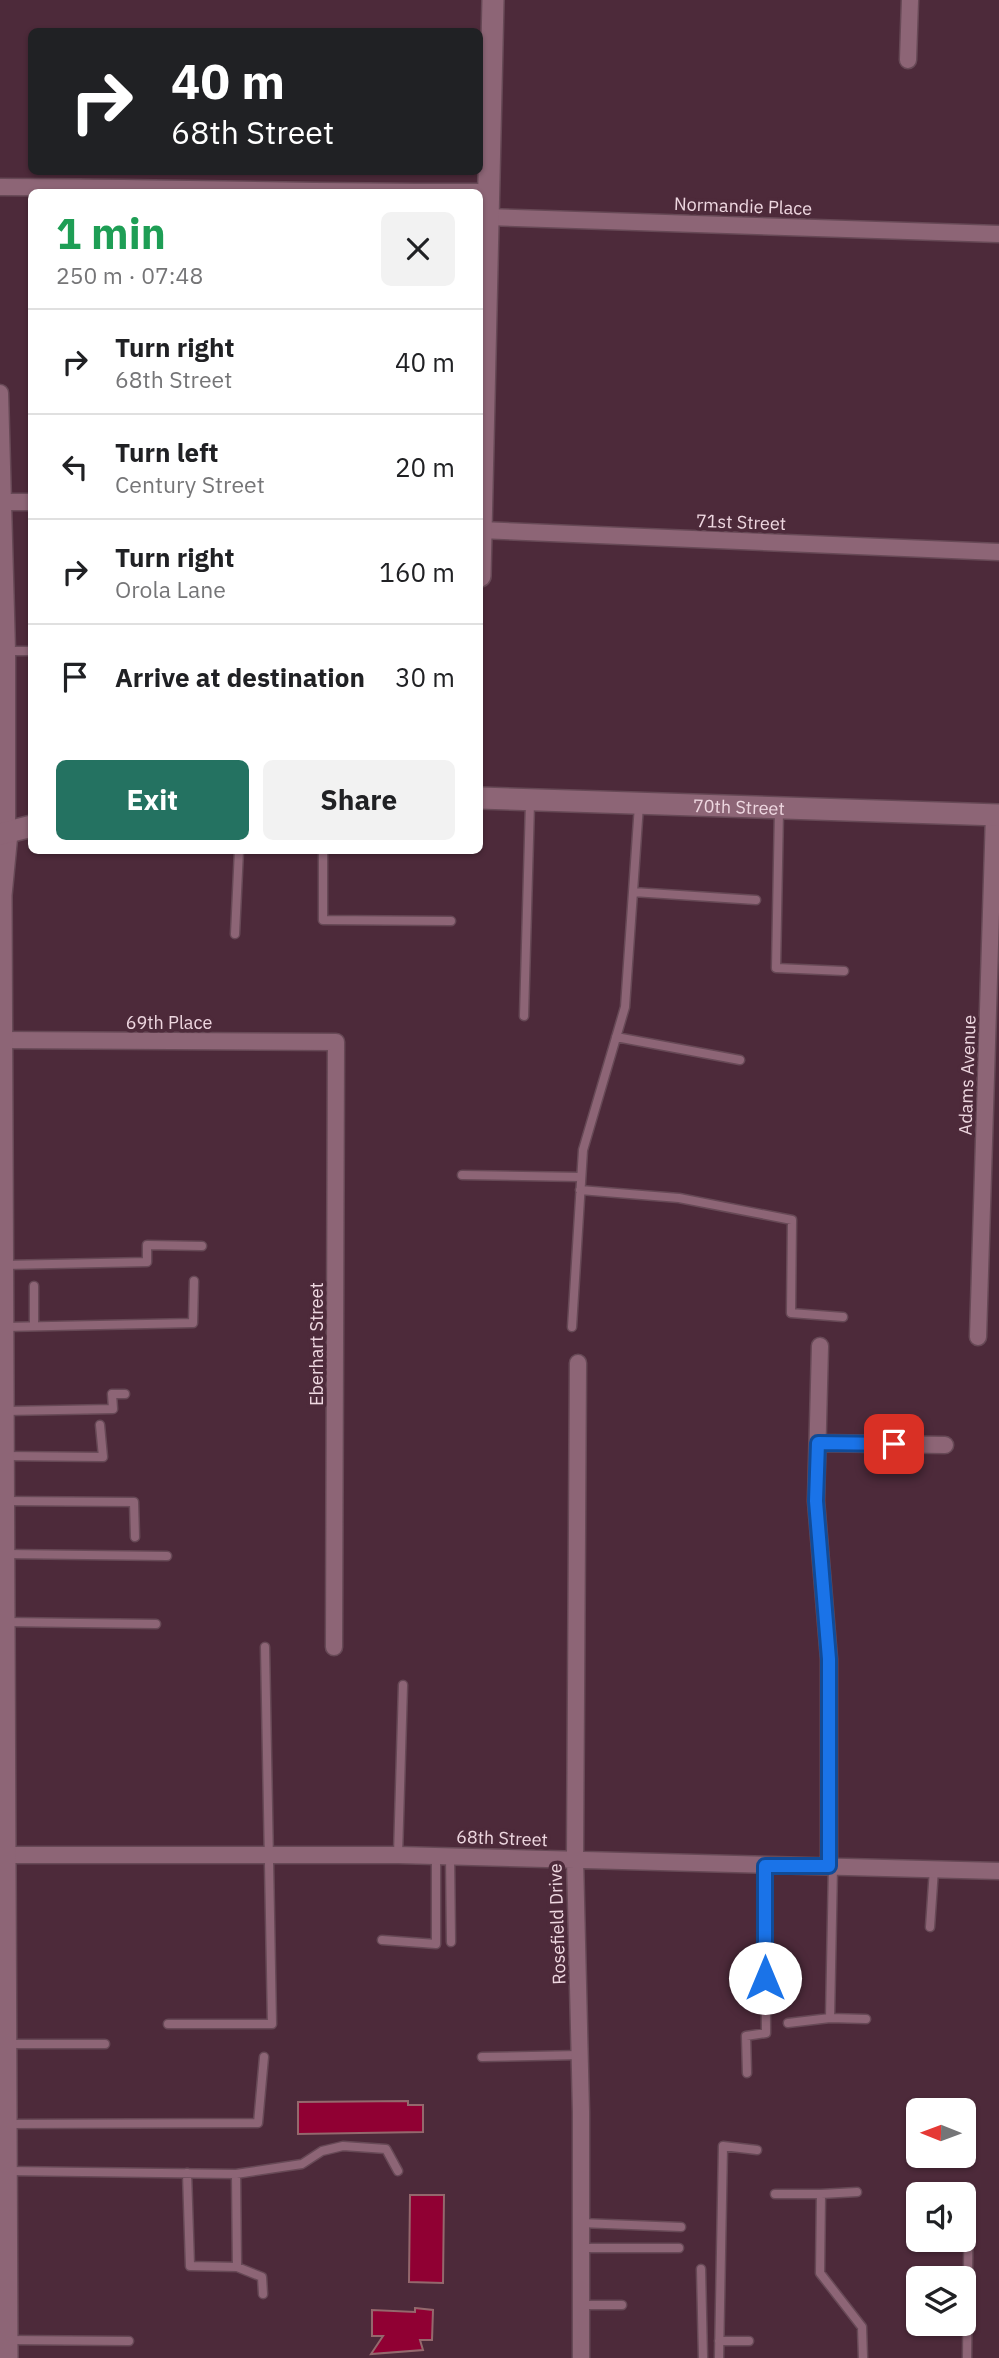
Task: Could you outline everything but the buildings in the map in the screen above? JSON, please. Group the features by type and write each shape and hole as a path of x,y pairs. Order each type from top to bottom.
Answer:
{"street":[{"path":"483,361 493,0"},
{"path":"908,60 910,0"},
{"path":"0,187 200,189"},
{"name":"Normandie Place","path":"486,217 999,234"},
{"path":"0,393 7,651 1,895 2,1934 8,2171 7,2349"},
{"path":"1,502 28,502"},
{"name":"71st Street","path":"483,530 999,552"},
{"name":"70th Street","path":"483,799 996,815"},
{"name":"Adams Avenue","path":"978,1337 996,815"},
{"path":"4,834 28,827"},
{"name":"69th Place","path":"1,1040 335,1042"},
{"name":"Eberhart Street","path":"334,1647 335,1042"},
{"path":"820,1346 816,1501 829,1659 831,1866"},
{"name":"Rosefield Drive","path":"578,1363 575,1859 580,2055 581,2358"},
{"path":"818,1443 945,1445"},
{"name":"68th Street","path":"3,1855 443,1855 999,1871"}],"lane":[{"path":"7,651 28,651"},
{"path":"524,1016 530,800"},
{"path":"572,1327 583,1150 625,1007 639,802"},
{"path":"779,807 776,968 844,971"},
{"path":"234,934 239,854"},
{"path":"323,854 323,920 451,921"},
{"path":"633,892 756,900"},
{"path":"616,1037 740,1060"},
{"path":"463,1175 581,1177"},
{"path":"580,1190 679,1198 792,1220 791,1313 843,1317"},
{"path":"2,1265 147,1262 147,1245 202,1246"},
{"path":"2,1327 193,1323 194,1281"},
{"path":"34,1286 34,1325"},
{"path":"1,1397 113,1409 112,1394 125,1394"},
{"path":"2,1456 103,1457 100,1425"},
{"path":"2,1500 134,1502 135,1537"},
{"path":"3,1554 167,1556"},
{"path":"3,1622 156,1624"},
{"path":"168,2024 272,2024 265,1647"},
{"path":"398,1855 403,1685"},
{"path":"382,1940 436,1944 443,1855"},
{"path":"443,1855 451,1941"},
{"path":"747,2073 746,2036 766,2033 765,1866"},
{"path":"830,2018 831,1866"},
{"path":"930,1927 934,1869"},
{"path":"788,2023 830,2018 866,2019"},
{"path":"4,2044 105,2044"},
{"path":"482,2057 580,2055"},
{"path":"6,2124 258,2123 264,2057"},
{"path":"8,2171 236,2174 302,2164 322,2151 343,2146 386,2149 398,2171"},
{"path":"719,2358 723,2146 757,2150"},
{"path":"187,2174 190,2266 237,2267 262,2277 263,2294"},
{"path":"236,2174 237,2267"},
{"path":"775,2194 857,2192"},
{"path":"821,2194 820,2273 862,2327 863,2358"},
{"path":"581,2223 681,2227"},
{"path":"581,2248 678,2248"},
{"path":"967,2358 968,2252"},
{"path":"701,2269 703,2358"},
{"path":"581,2305 622,2305"},
{"path":"7,2349 129,2341"},
{"path":"719,2342 748,2341"}],"route":[{"path":"765,1978 765,1866 829,1866 829,1659 816,1501 818,1443 894,1444"}]}
